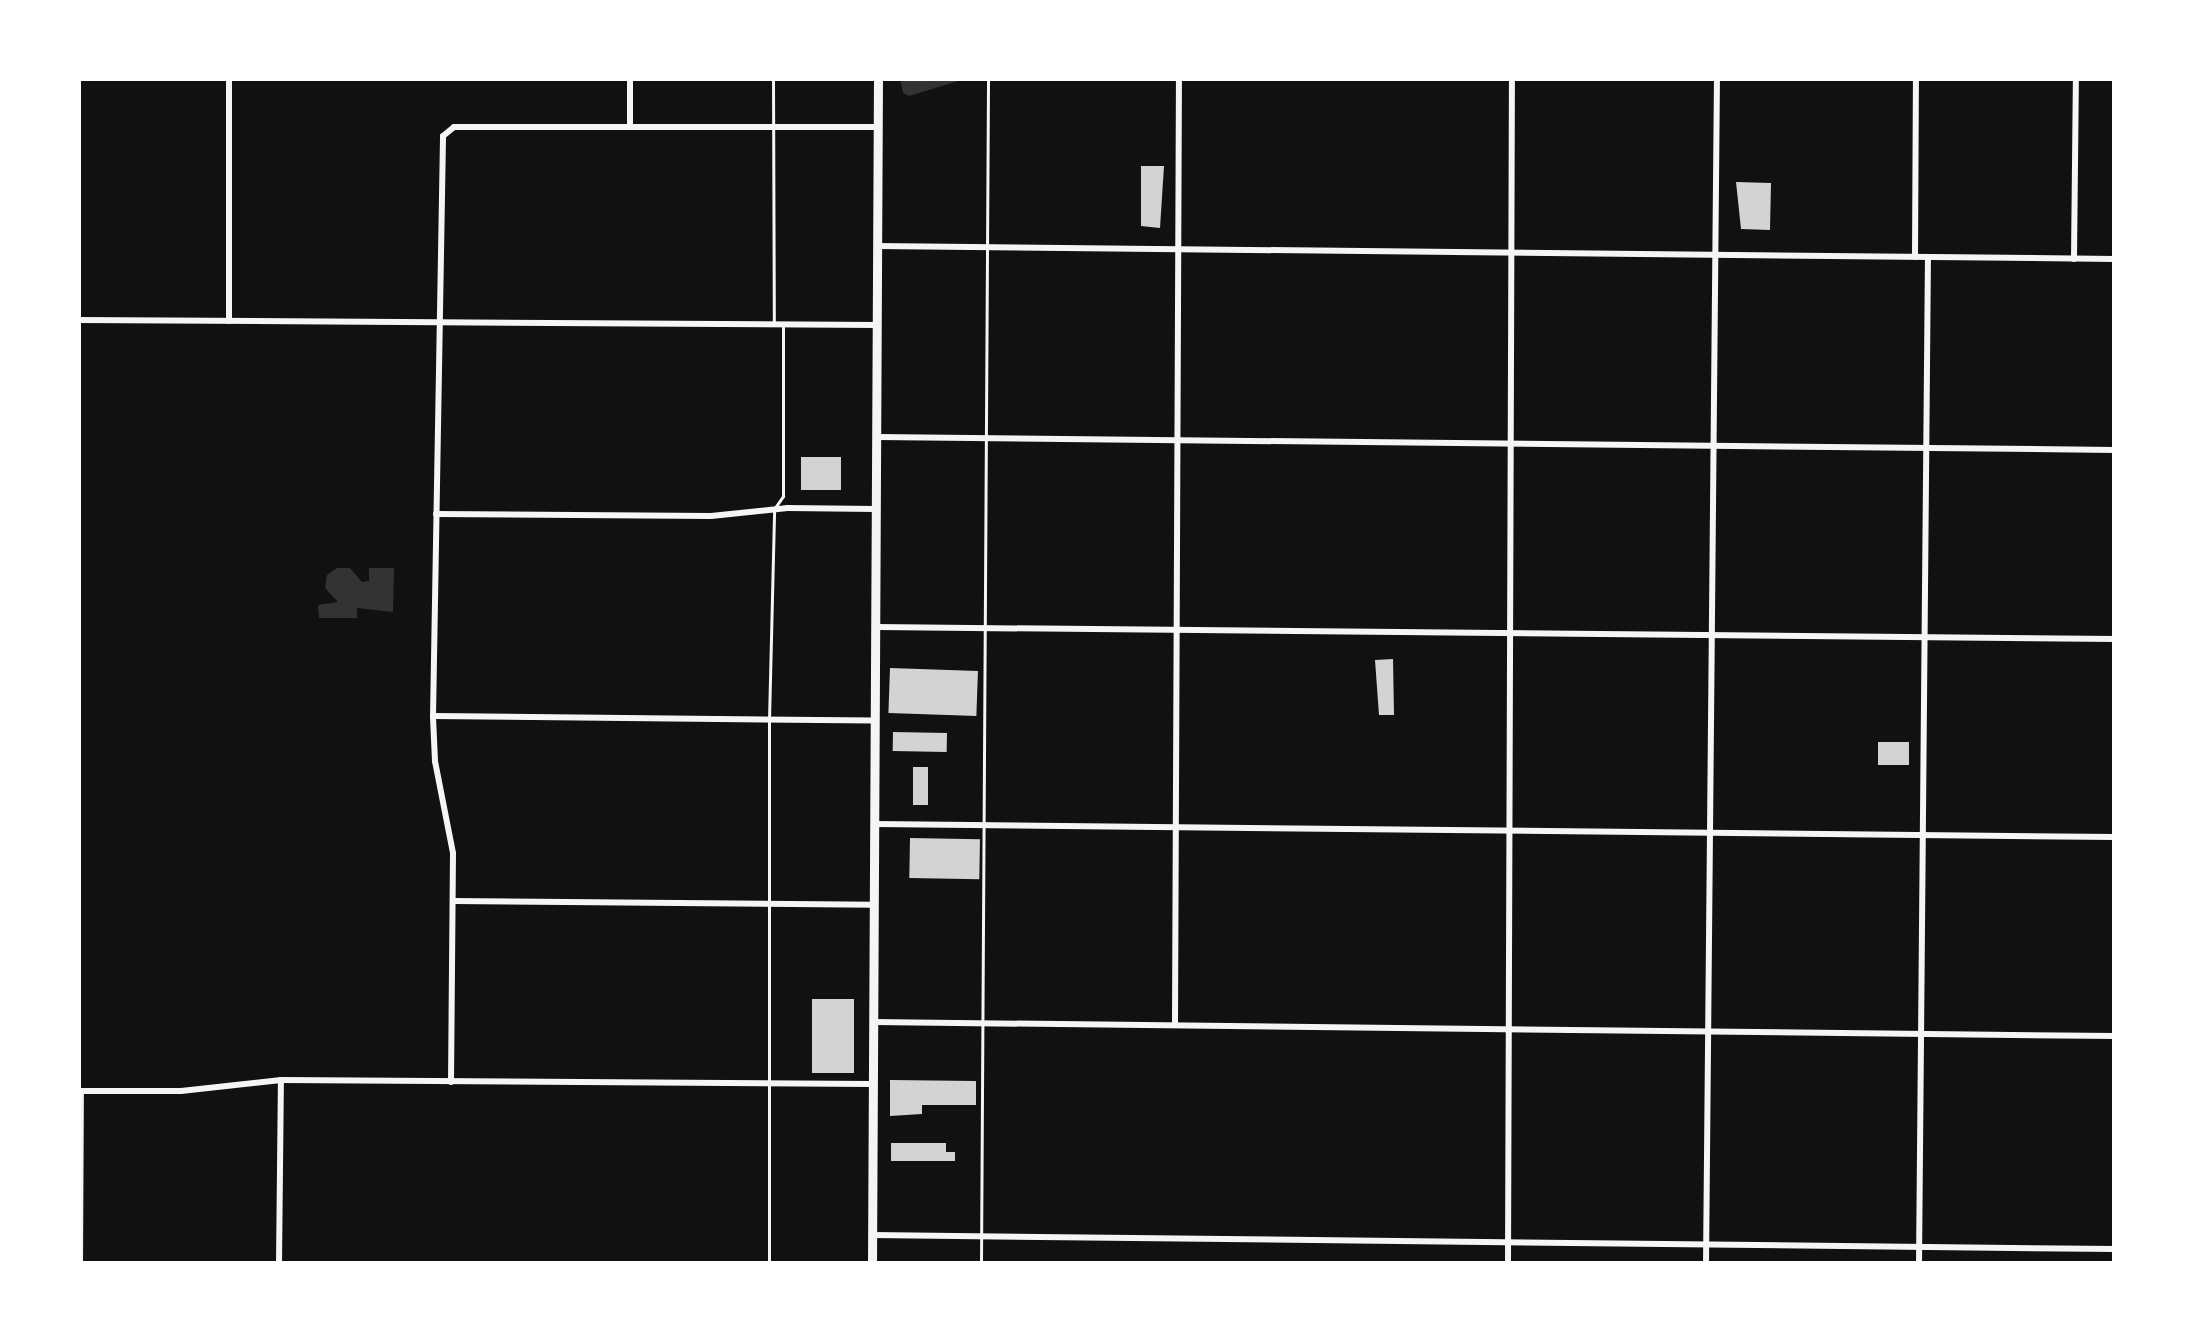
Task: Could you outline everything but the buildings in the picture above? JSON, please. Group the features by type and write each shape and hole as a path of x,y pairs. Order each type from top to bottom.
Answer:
{"main road":[{"path":"872,1264 878,78"}],"street":[{"path":"229,78 229,321"},
{"path":"630,78 631,127"},
{"path":"1175,1024 1179,78"},
{"path":"1508,1264 1512,78"},
{"path":"1706,1264 1717,78"},
{"path":"1915,256 1916,78"},
{"path":"2074,259 2076,78"},
{"path":"451,1082 453,853 435,761 433,716 438,322 446,131 454,127 878,127"},
{"path":"877,246 2115,259"},
{"path":"1919,1264 1928,257"},
{"path":"78,320 877,325"},
{"path":"876,437 2115,450"},
{"path":"436,514 711,517 774,509 875,509"},
{"path":"875,627 2115,639"},
{"path":"433,716 874,721"},
{"path":"874,824 2115,837"},
{"path":"454,901 874,905"},
{"path":"874,1022 2115,1036"},
{"path":"279,1264 280,1080"},
{"path":"80,1264 80,1090 181,1091 280,1080 872,1084"},
{"path":"872,1235 2115,1249"}],"lane":[{"path":"769,1264 773,1083 770,720 774,509 783,496 773,78"},
{"path":"981,1264 988,78"}],"shaded area":[{"path":"900,78 968,78 909,96 903,93"},
{"path":"337,568 350,568 362,582 369,581 369,568 394,568 393,612 357,608 357,618 319,618 318,605 338,602 325,588 327,575"}]}
